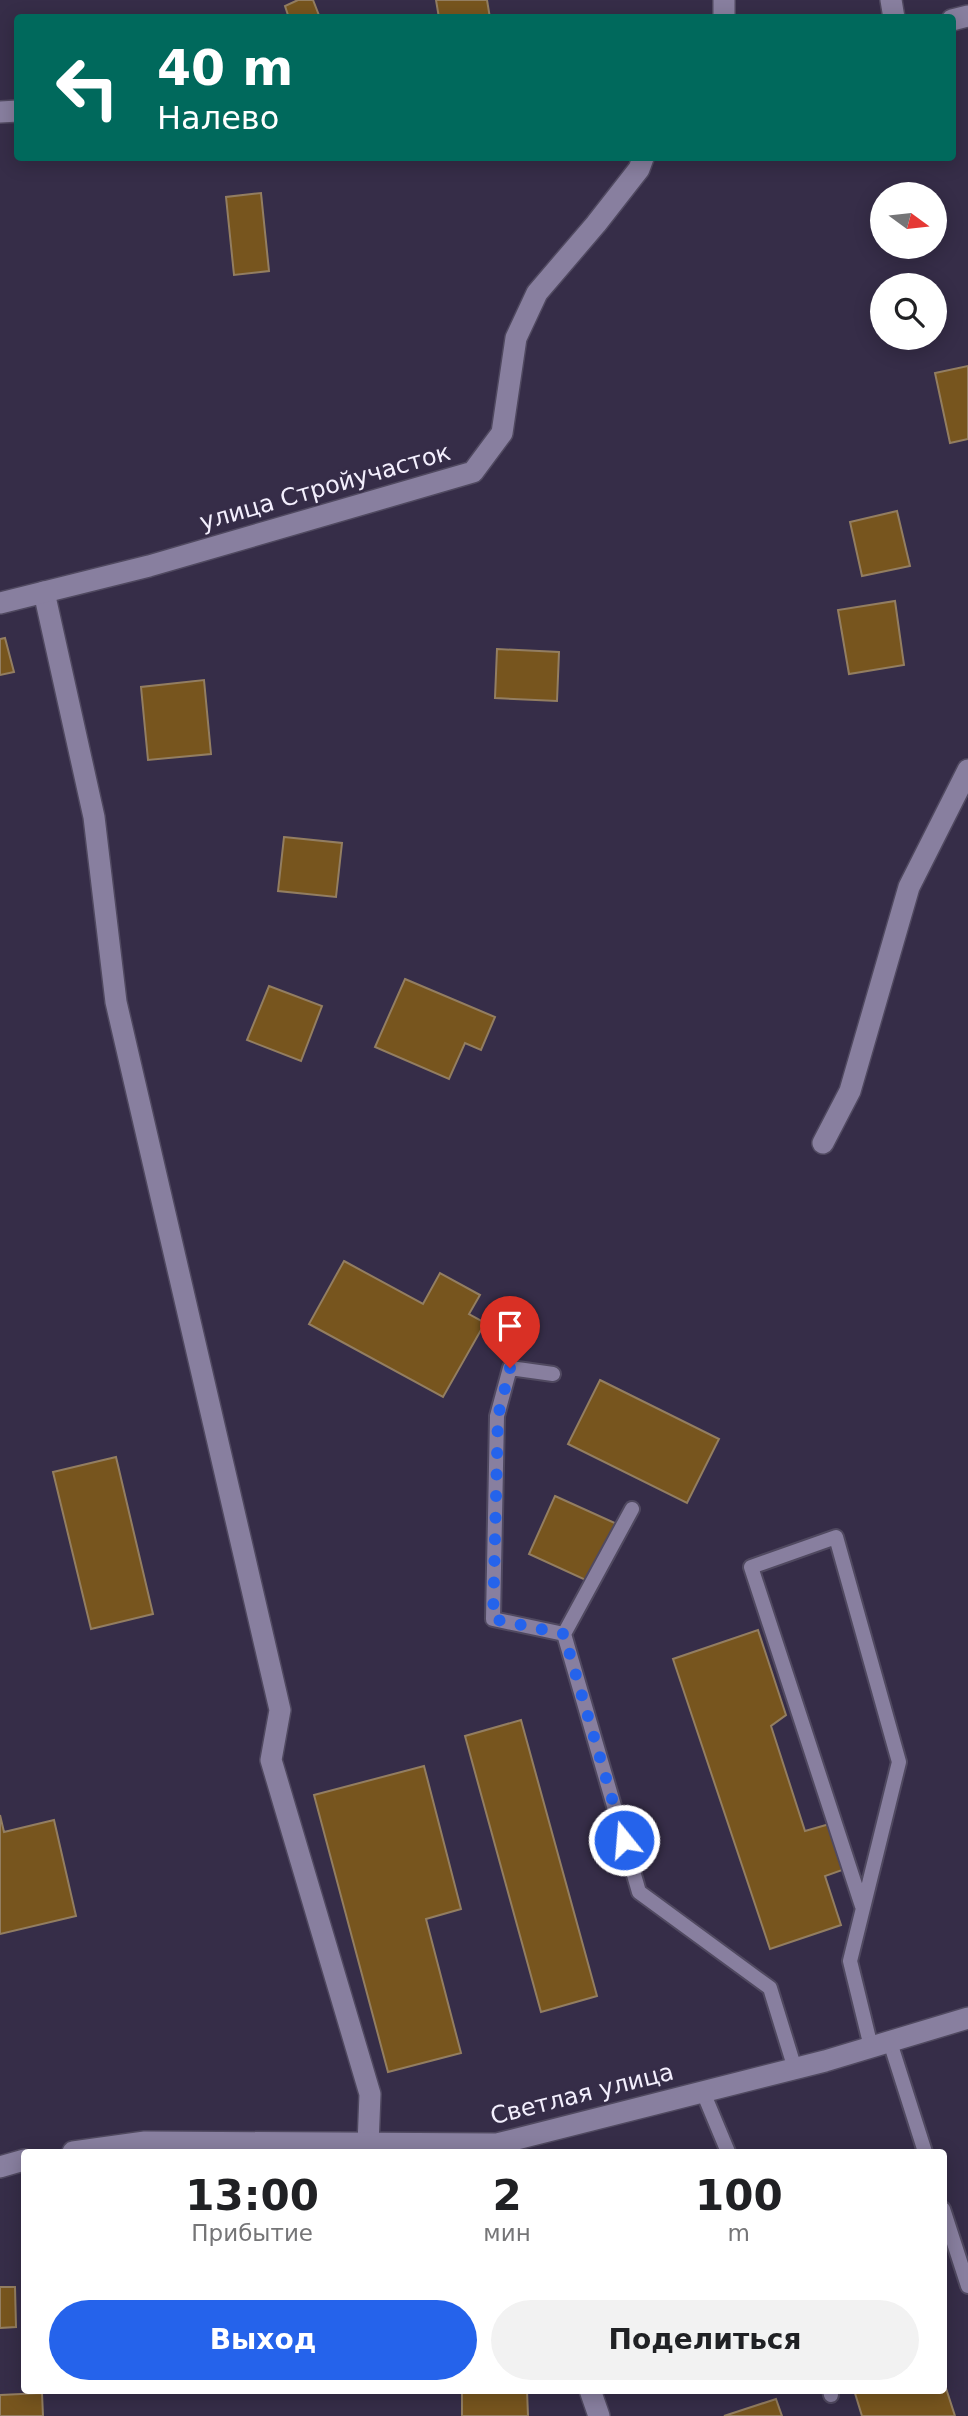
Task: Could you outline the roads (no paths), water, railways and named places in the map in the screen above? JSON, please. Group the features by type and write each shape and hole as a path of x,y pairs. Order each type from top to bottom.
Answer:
{"street":[{"name":"улица Стройучасток","path":"0,603 149,566 472,472 502,433 516,338 537,293 596,224 639,169 642,161"},
{"path":"44,592 93,817 116,1002 280,1710 271,1760 370,2094 368,2145"},
{"path":"823,1143 850,1091 909,887 968,770"},
{"name":"Светлая улица","path":"95,2149 145,2142 499,2148 795,2069 968,2018"},
{"path":"0,2167 21,2161"},
{"path":"591,2394 599,2416"}],"lane":[{"path":"553,1374 510,1368 498,1416 493,1619 564,1634"},
{"path":"632,1509 564,1634 639,1892 770,1988 795,2069"},
{"path":"862,1906 751,1567 836,1537 899,1762 850,1961 924,2149"},
{"path":"703,2092 728,2149"},
{"path":"947,2221 968,2286"}]}
